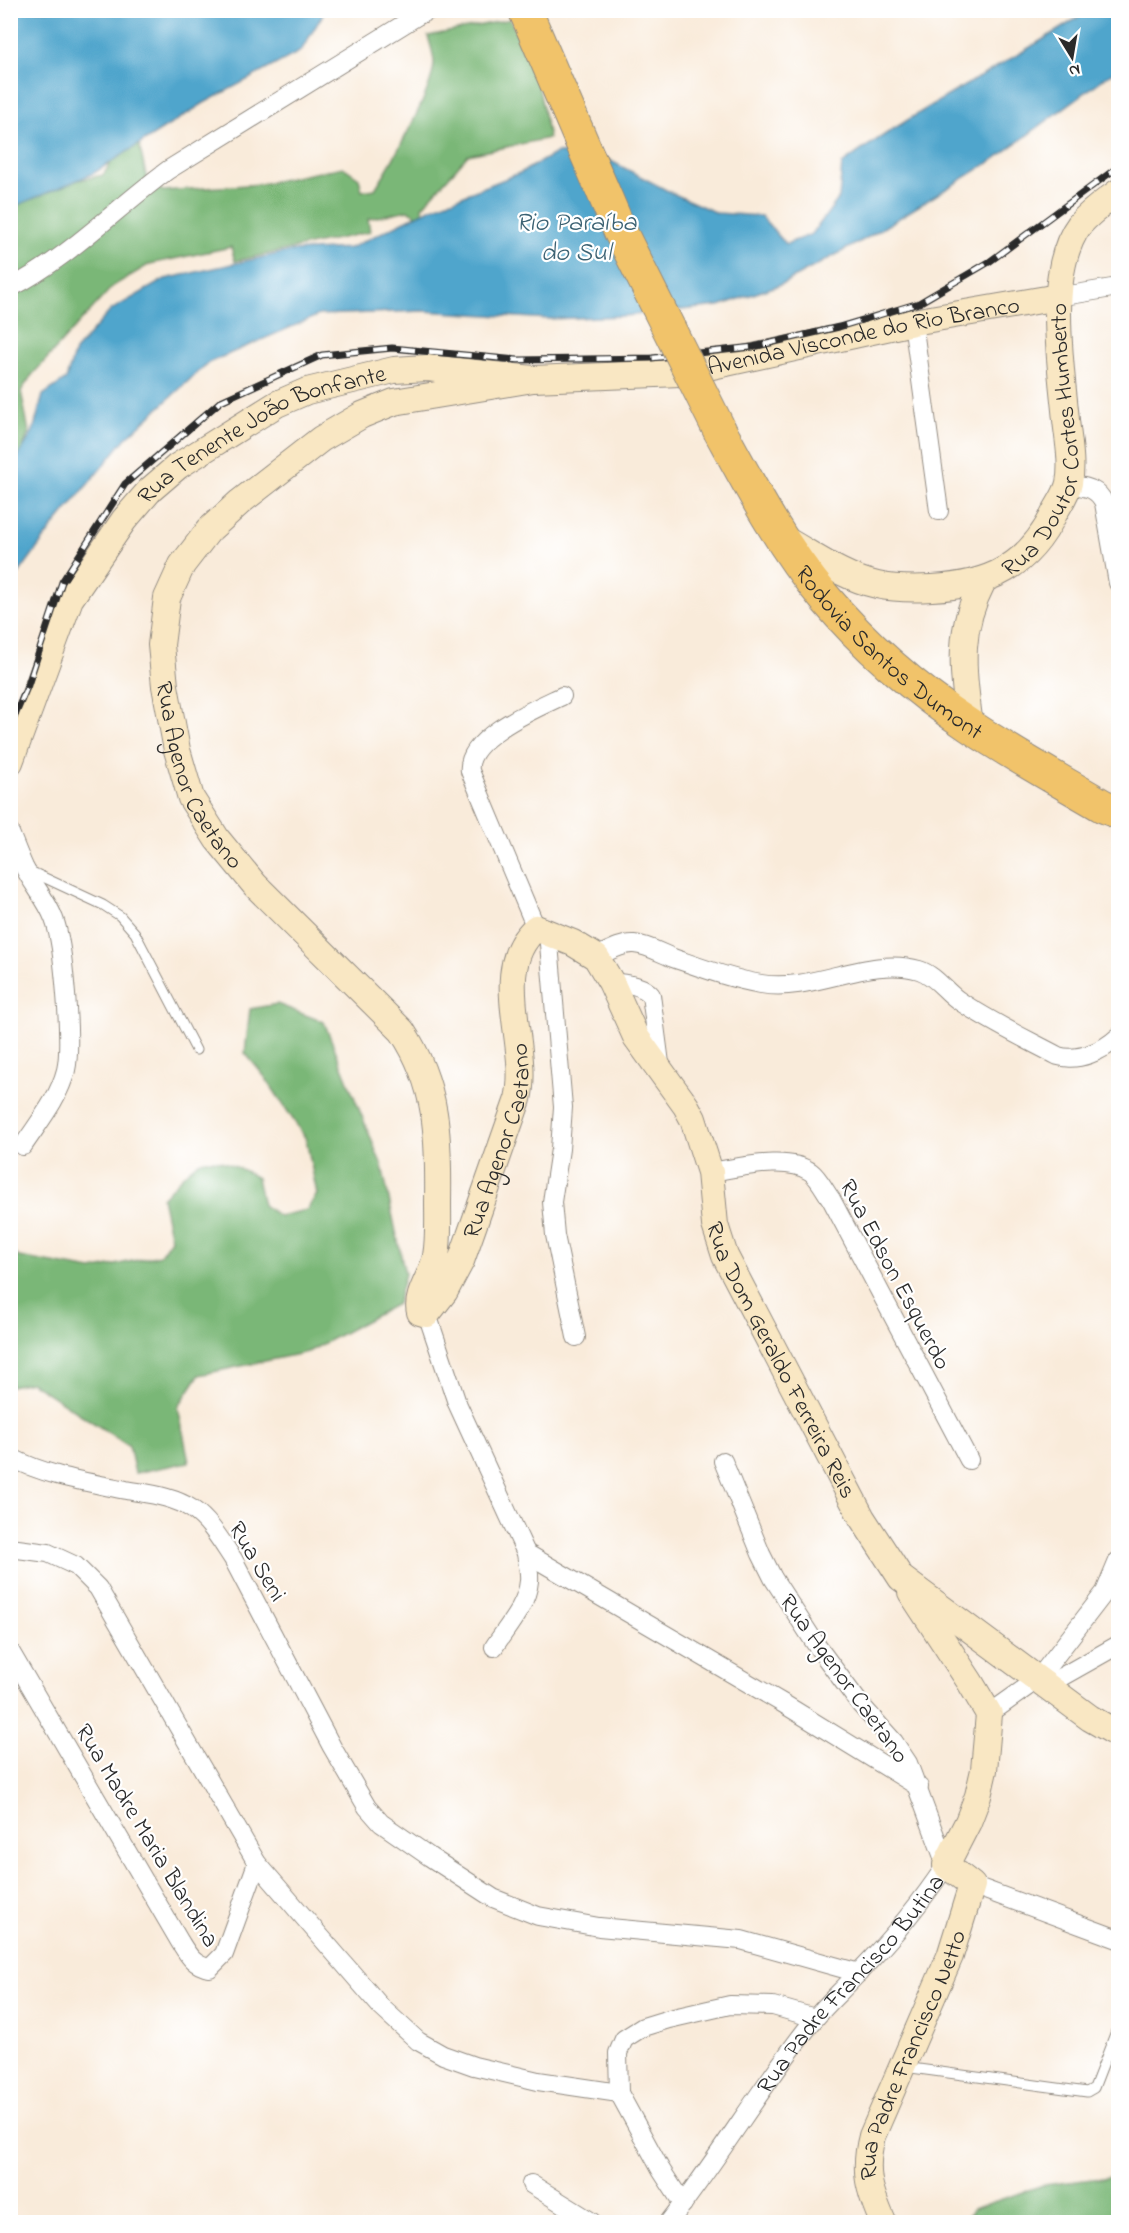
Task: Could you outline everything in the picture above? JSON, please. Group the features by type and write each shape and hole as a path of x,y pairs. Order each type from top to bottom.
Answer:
{"highway":[{"name":"Rodovia Santos Dumont","path":"525,10 620,231 720,431 781,538 823,596 865,642 903,676 970,726 1103,806 1119,812"}],"street":[{"path":"10,288 59,259 168,170 429,10"},
{"name":"Rua Doutor Cortes Humberto","path":"781,538 855,578 878,585 931,588 983,581 1014,564 1034,546 1054,515 1069,484 1069,450 1061,365 1058,297 1068,246 1080,225 1099,206 1119,192"},
{"name":"Avenida Visconde do Rio Branco","path":"680,374 913,322 1119,287"},
{"path":"913,322 939,511"},
{"name":"Rua Tenente João Bonfante","path":"10,762 69,599 124,520 150,490 178,466 277,404 307,391 394,370 427,368 533,379 680,374"},
{"name":"Rua Agenor Caetano","path":"426,1314 422,1314 418,1307 434,1267 437,1249 438,1151 432,1102 416,1052 402,1030 255,885 203,819 191,798 177,750 165,686 161,645 167,598 182,565 209,530 240,502 321,439 362,415 394,402 533,379"},
{"path":"1069,484 1094,489 1100,495 1104,503 1119,583"},
{"path":"970,726 964,678 964,638 971,603 983,581"},
{"path":"562,696 506,726 478,746 469,764 470,771 542,930 563,1107 560,1149 552,1202 554,1224 576,1337"},
{"path":"10,833 25,868 49,907 60,938 69,1052 60,1088 23,1146"},
{"name":"Rua Agenor Caetano","path":"426,1314 445,1291 458,1269 518,1099 521,1086 512,981 518,952 524,938 542,930"},
{"name":"Rua Dom Geraldo Ferreira Reis","path":"542,930 573,943 596,957 611,982 628,1023 693,1119 710,1172 715,1225 725,1256 862,1518 901,1578 1090,1718 1119,1734"},
{"path":"596,957 633,944 707,970 762,984 789,986 874,968 908,967 922,971 956,999 995,1023 1058,1056 1068,1059 1083,1056 1119,1037"},
{"name":"Rua Edson Esquerdo","path":"710,1172 778,1163 796,1164 813,1173 831,1198 969,1460"},
{"name":"Rua Agenor Caetano","path":"426,1314 457,1403 526,1552 529,1579 526,1594 494,1647"},
{"name":"Rua Seni","path":"10,1457 39,1470 78,1481 171,1499 192,1509 214,1530 233,1559 332,1747 367,1807 381,1822 493,1898 538,1916 599,1927 741,1940 858,1973"},
{"name":"Rua Agenor Caetano","path":"723,1461 773,1578 817,1646 860,1704 903,1753 919,1787 946,1864"},
{"path":"10,1548 48,1552 76,1566 98,1588 257,1863 382,2007 418,2041 443,2055 474,2066 538,2080 619,2093"},
{"path":"526,1552 784,1704 919,1787"},
{"path":"1042,1682 1105,1592 1119,1561"},
{"path":"901,1578 989,1714 1042,1682 1119,1645"},
{"name":"Rua Madre Maria Blandina","path":"10,1652 189,1957 200,1967 210,1968 224,1954 257,1863"},
{"name":"Rua Padre Francisco Butina","path":"669,2223 740,2124 776,2068 815,2018 858,1973 931,1888 968,1822 978,1796 984,1770 989,1714"},
{"path":"946,1864 972,1885 1119,1939"},
{"name":"Rua Padre Francisco Netto","path":"884,2223 872,2197 867,2178 867,2157 872,2136 950,1956 972,1885"},
{"path":"683,2204 661,2170 619,2093 618,2053 624,2039 643,2027 730,2005 773,2006 815,2018"},
{"path":"531,2184 592,2223"}],"lane":[{"path":"25,868 103,905 120,916 135,933 196,1050"},
{"path":"902,2066 1087,2091 1094,2088 1119,2026"}],"green space":[{"path":"510,19 538,84 549,138 468,155 422,207 425,221 408,210 368,219 370,232 235,261 231,247 150,264 113,286 32,375 21,391 29,432 11,479 11,194 103,175 125,142 138,139 147,180 163,191 261,184 343,167 359,178 362,191 375,189 400,146 427,91 434,63 428,36"},
{"path":"277,1004 324,1022 382,1166 405,1274 397,1304 308,1352 199,1375 178,1407 189,1462 135,1473 129,1446 31,1382 11,1386 11,1251 19,1257 92,1270 160,1255 171,1239 162,1198 187,1172 202,1161 227,1163 257,1178 263,1205 279,1216 307,1210 317,1194 306,1139 265,1077 245,1053 250,1009"},
{"path":"1118,2176 1118,2222 964,2222 973,2209 1043,2185"}],"water":[{"path":"16,11 325,11 301,51 204,103 94,173 11,208 10,16"},
{"name":"Rio Paraíba do Sul","path":"1088,11 1118,11 1118,68 995,159 865,239 782,284 719,306 624,316 549,319 423,311 319,315 208,363 125,439 52,528 11,584 11,469 33,431 43,395 66,379 75,351 111,310 165,279 291,251 350,248 432,208 522,172 556,153 592,151 672,193 717,213 761,216 786,244 812,234 839,198 842,164 902,124"}],"railway":[{"path":"10,727 28,685 62,582 125,484 221,401 322,355 392,348 518,360 652,358 753,347 839,327 919,303 989,262 1118,167"}]}
